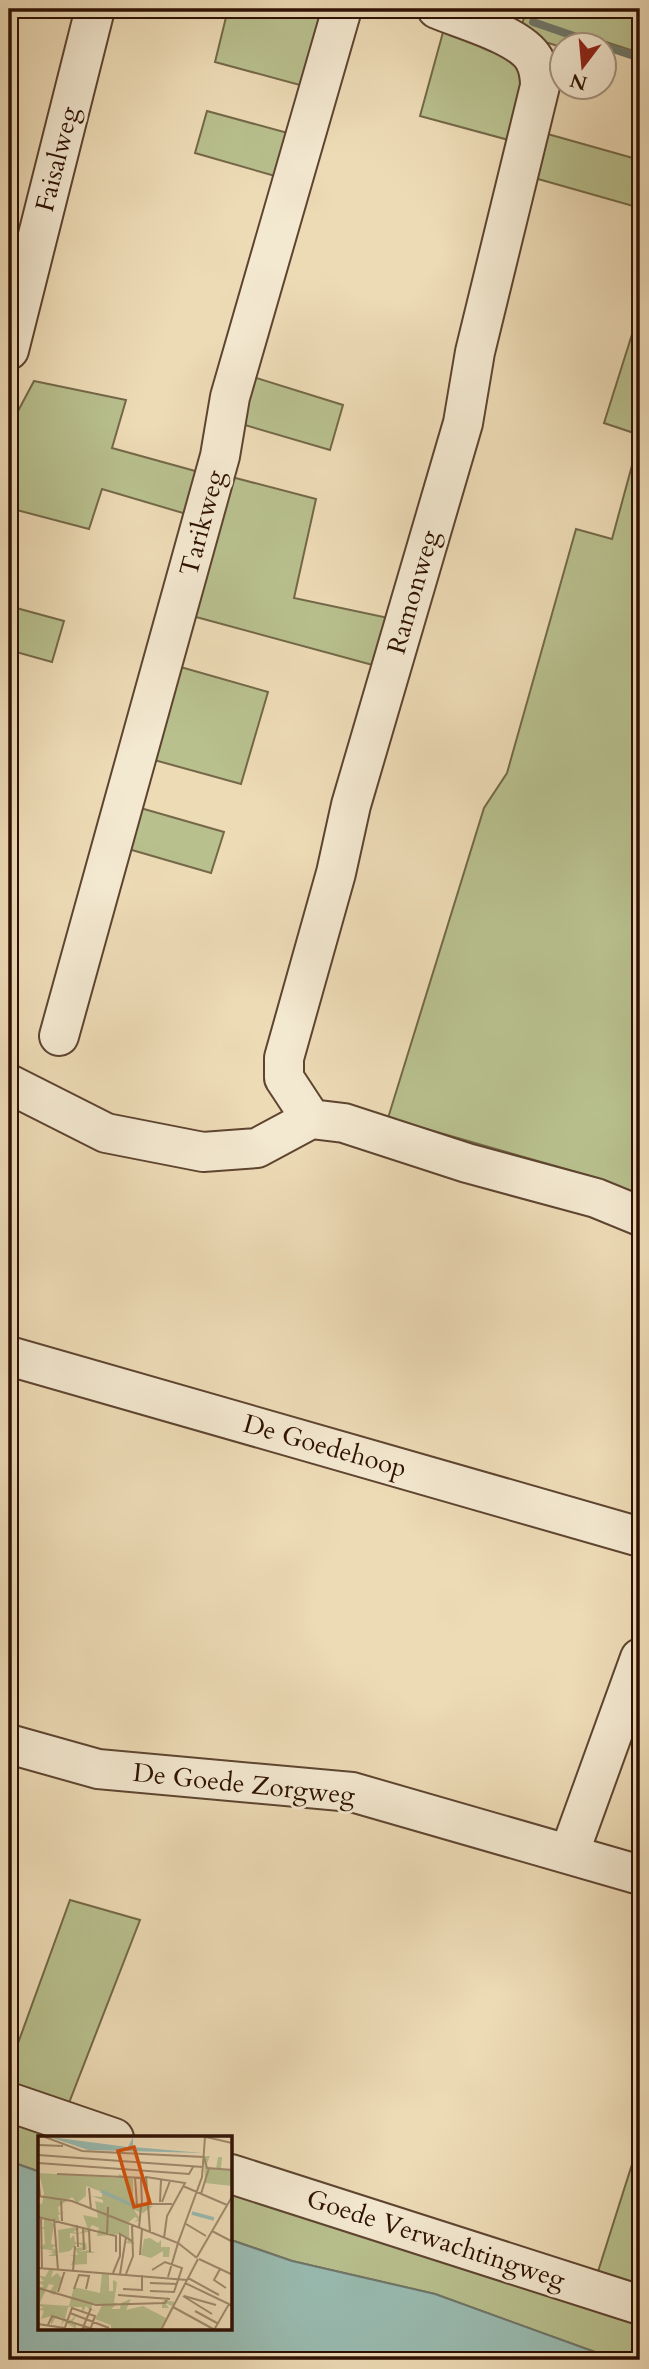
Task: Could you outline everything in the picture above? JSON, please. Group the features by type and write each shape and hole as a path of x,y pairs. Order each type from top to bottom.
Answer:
{"street":[{"name":"Faisalweg","path":"9,350 94,9"},
{"name":"Tarikweg","path":"59,1036 220,456 230,397 342,9"},
{"name":"Ramonweg","path":"328,1121 284,1078 284,1058 336,873 351,805 463,423 475,352 540,86 539,70 533,57 512,39 437,9"},
{"path":"9,1084 106,1133 203,1152 257,1148 328,1121 596,1198 640,1216"},
{"name":"De Goedehoop","path":"9,1356 640,1537"},
{"path":"569,1854 640,1658"},
{"name":"De Goede Zorgweg","path":"9,1744 98,1769 352,1792 640,1875"},
{"path":"9,2102 108,2136"},
{"name":"Goede Verwachtingweg","path":"233,2175 640,2305"}],"green space":[{"path":"228,9 331,9 311,88 215,62"},
{"path":"527,9 640,9 640,53 618,46 618,32 548,32 548,43 529,37 522,24"},
{"path":"445,25 508,56 527,74 516,142 420,116"},
{"path":"207,111 295,135 282,178 195,153"},
{"path":"537,131 640,160 640,208 524,175"},
{"path":"640,309 640,435 604,423"},
{"path":"247,375 343,405 330,450 238,423"},
{"path":"34,381 126,400 112,448 206,474 193,516 102,489 89,529 9,508 9,428"},
{"path":"640,436 640,1198 590,1176 388,1118 484,808 507,773 576,529 612,539"},
{"path":"224,475 316,499 294,598 393,619 380,667 185,614"},
{"path":"9,606 64,621 52,662 9,650"},
{"path":"170,664 268,692 241,784 147,758"},
{"path":"137,807 224,832 211,873 125,848"},
{"path":"70,1900 140,1920 67,2108 9,2089 9,2068"},
{"path":"9,2111 85,2136 38,2136 38,2171 9,2161"},
{"path":"640,2139 640,2295 595,2281"},
{"path":"233,2184 640,2316 640,2360 617,2360 435,2294 292,2261 233,2241"}],"water":[{"path":"9,2161 38,2171 38,2330 233,2330 233,2241 292,2261 435,2294 617,2360 20,2360 9,2355"}],"waterway":[{"path":"496,9 507,13"},
{"path":"533,22 562,32"},
{"path":"618,51 640,58"}]}
